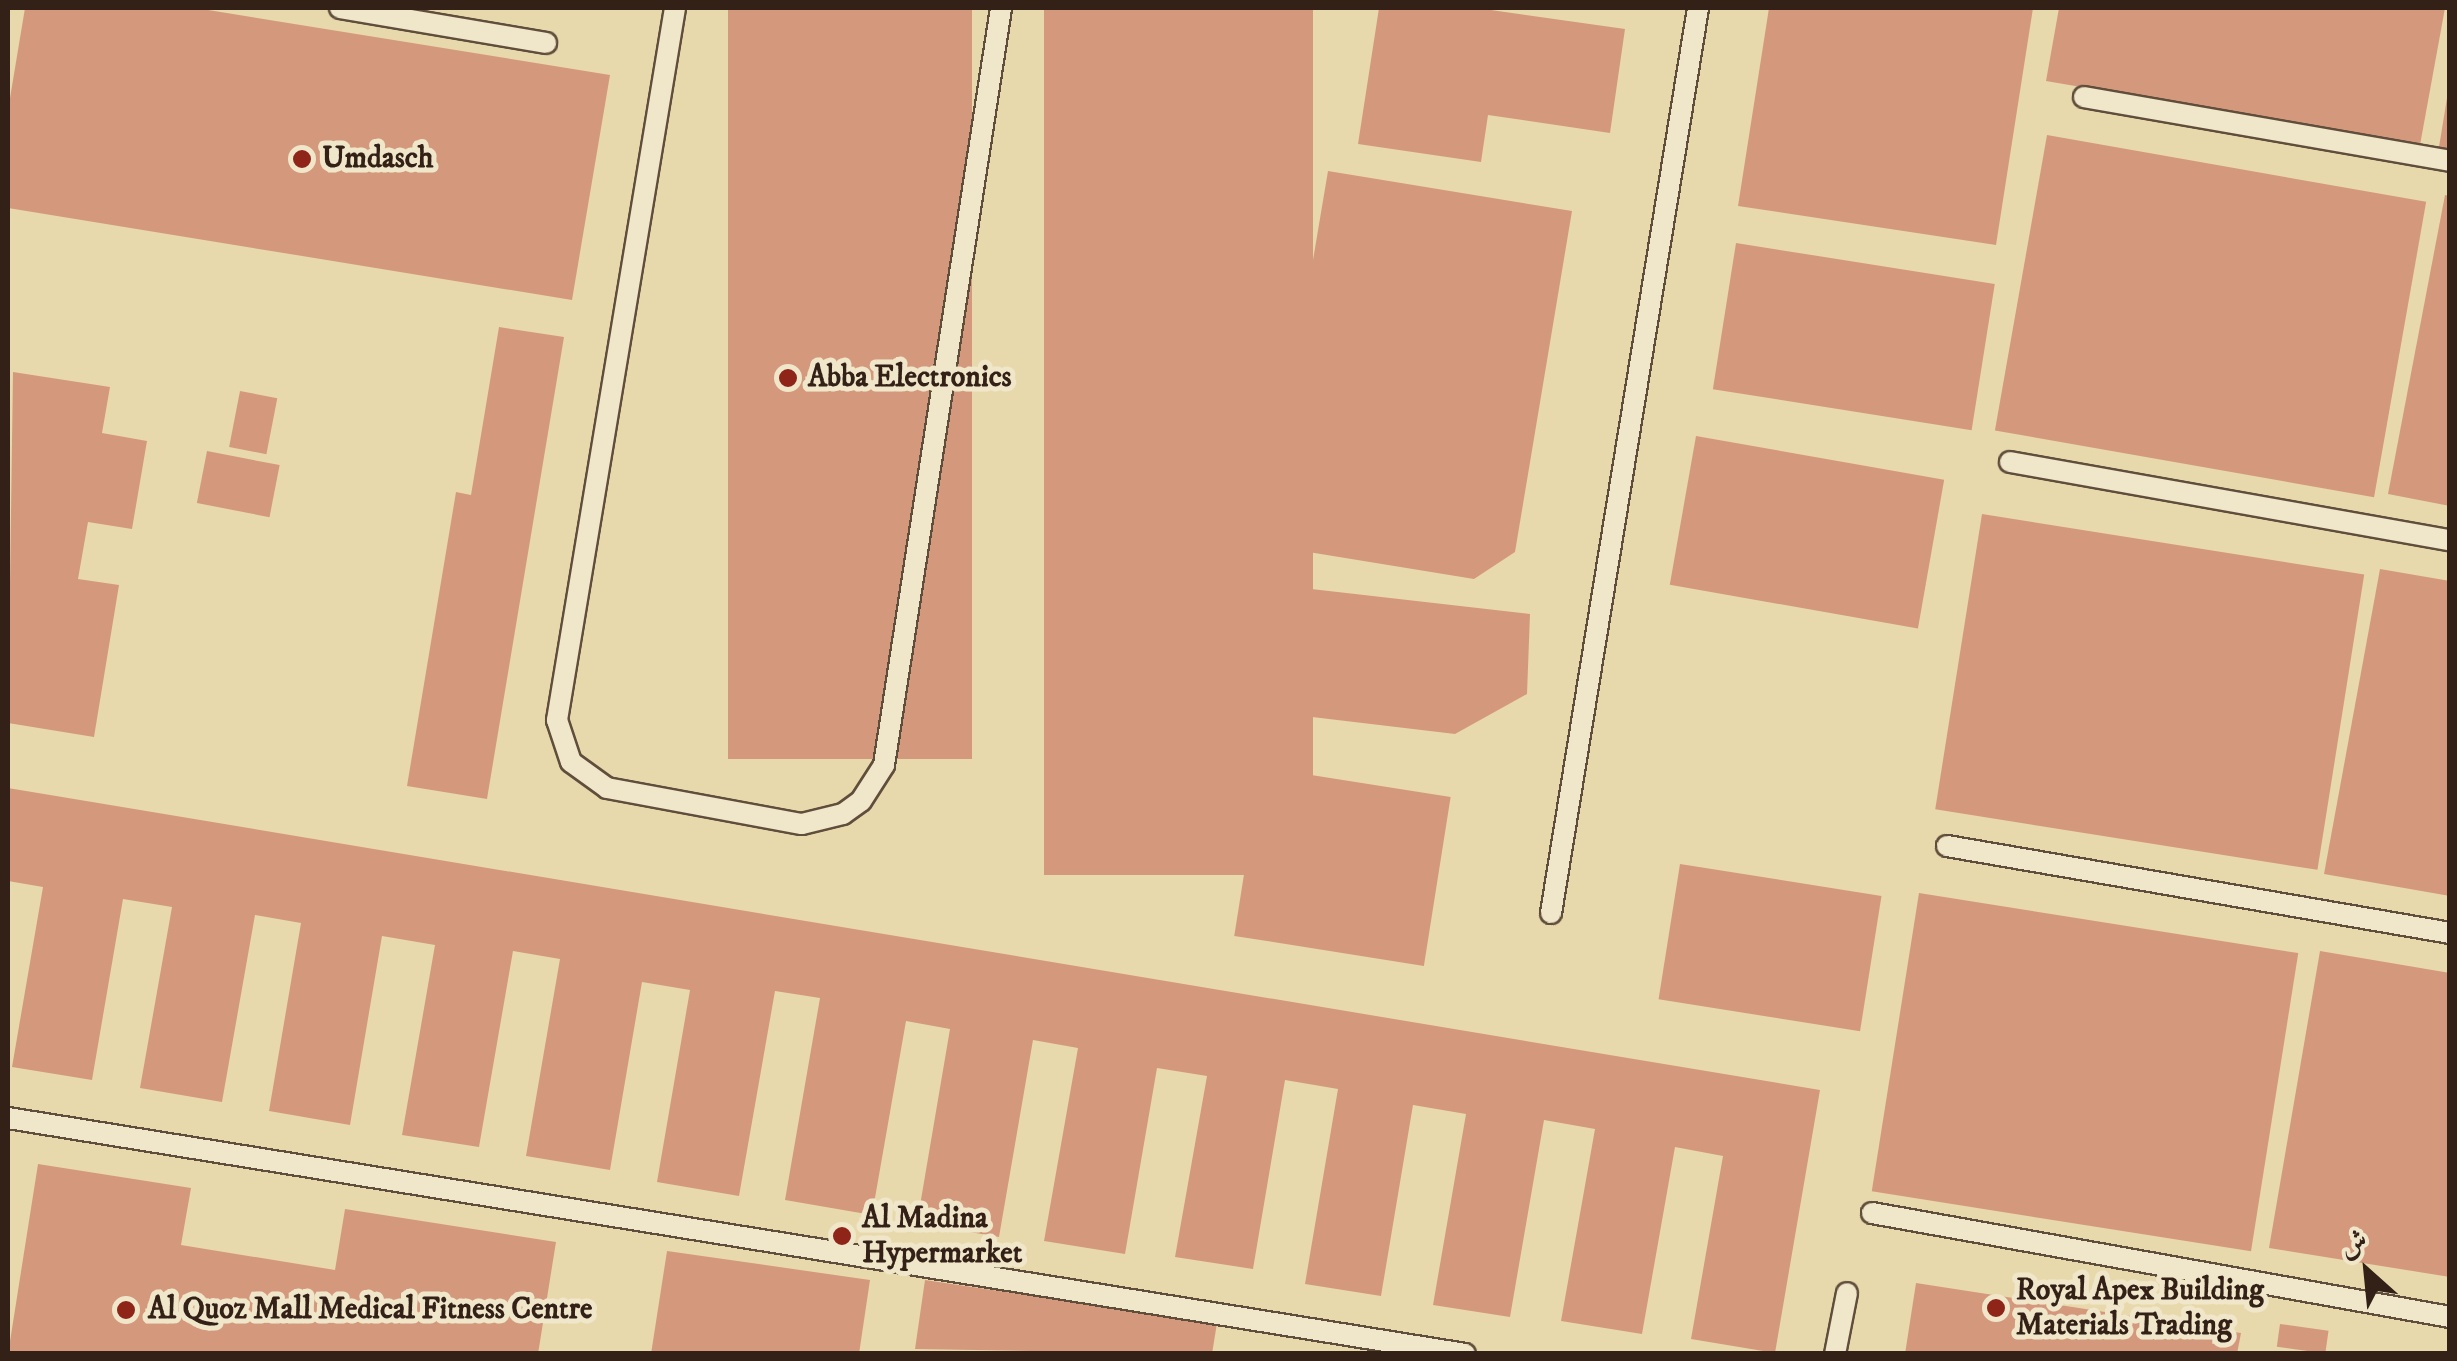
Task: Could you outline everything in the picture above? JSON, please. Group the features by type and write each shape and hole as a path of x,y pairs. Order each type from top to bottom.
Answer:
{"lane":[{"path":"340,8 546,43"},
{"path":"675,8 557,720 571,762 607,788 802,824 844,814 861,802 884,765 1001,8"},
{"path":"1552,913 1698,8"},
{"path":"2084,97 2450,161"},
{"path":"2010,462 2450,540"},
{"path":"1947,846 2450,933"},
{"path":"8,1118 1465,1354"},
{"path":"1872,1213 2450,1317"},
{"path":"1835,1354 1847,1293"}],"building":[{"name":"Umdasch","path":"25,8 196,8 610,75 572,300 8,208 8,110"},
{"name":"Abba Electronics","path":"728,8 972,8 972,759 728,759"},
{"path":"1044,8 1313,8 1313,875 1044,875"},
{"path":"1379,8 1477,8 1625,29 1610,133 1488,115 1481,162 1358,144"},
{"path":"1769,8 2033,8 1996,245 1738,206"},
{"path":"2059,8 2445,8 2420,145 2046,81"},
{"path":"2447,98 2450,99 2450,149 2439,147"},
{"path":"2047,135 2426,202 2374,497 1995,430"},
{"path":"1328,171 1572,211 1515,552 1474,579 1265,545"},
{"path":"2445,195 2450,196 2450,506 2388,494"},
{"path":"1736,243 1995,284 1972,430 1713,389"},
{"path":"499,327 564,337 487,799 407,786 456,492 471,495"},
{"path":"13,372 110,387 102,433 147,441 132,529 88,522 78,579 119,585 94,737 8,723"},
{"path":"240,391 277,398 266,454 229,447"},
{"path":"1696,436 1944,480 1918,628 1670,585"},
{"path":"207,451 280,465 270,517 197,503"},
{"path":"1982,514 2364,575 2317,870 1935,809"},
{"path":"2380,569 2450,581 2450,896 2324,874"},
{"path":"1285,586 1530,614 1527,694 1455,734 1261,711"},
{"path":"1261,767 1451,797 1424,966 1234,936"},
{"path":"8,788 1820,1090 1775,1353 1691,1339 1723,1156 1675,1147 1642,1334 1561,1321 1595,1129 1544,1120 1510,1317 1433,1305 1466,1114 1413,1105 1381,1296 1305,1284 1338,1089 1285,1080 1253,1269 1175,1257 1207,1076 1157,1068 1125,1254 1044,1241 1078,1048 1033,1040 999,1237 917,1223 950,1029 906,1021 872,1215 785,1200 820,998 775,991 739,1196 657,1182 690,990 642,982 610,1170 526,1156 560,959 513,951 479,1147 402,1135 435,945 382,936 350,1125 269,1111 301,923 255,915 222,1102 140,1088 172,907 123,899 92,1080 12,1067 43,887 8,881"},
{"path":"1680,864 1881,896 1860,1031 1659,999"},
{"path":"1919,893 2298,953 2251,1251 1872,1191"},
{"path":"2320,951 2450,973 2450,1277 2269,1248"},
{"path":"38,1164 191,1188 181,1245 335,1270 345,1209 556,1242 538,1354 8,1354"},
{"path":"667,1251 870,1280 859,1354 651,1354"},
{"path":"925,1280 1217,1323 1212,1354 915,1349"},
{"name":"Royal Apex Building Materials Trading","path":"1916,1283 2241,1333 2237,1354 1905,1354"},
{"path":"2280,1324 2329,1331 2325,1354 2277,1347"}],"place":[{"name":"Umdasch","path":"302,159"},
{"name":"Abba Electronics","path":"788,378"},
{"name":"Al Madina Hypermarket","path":"842,1236"},
{"name":"Royal Apex Building Materials Trading","path":"1996,1308"},
{"name":"Al Quoz Mall Medical Fitness Centre","path":"126,1310"}]}
